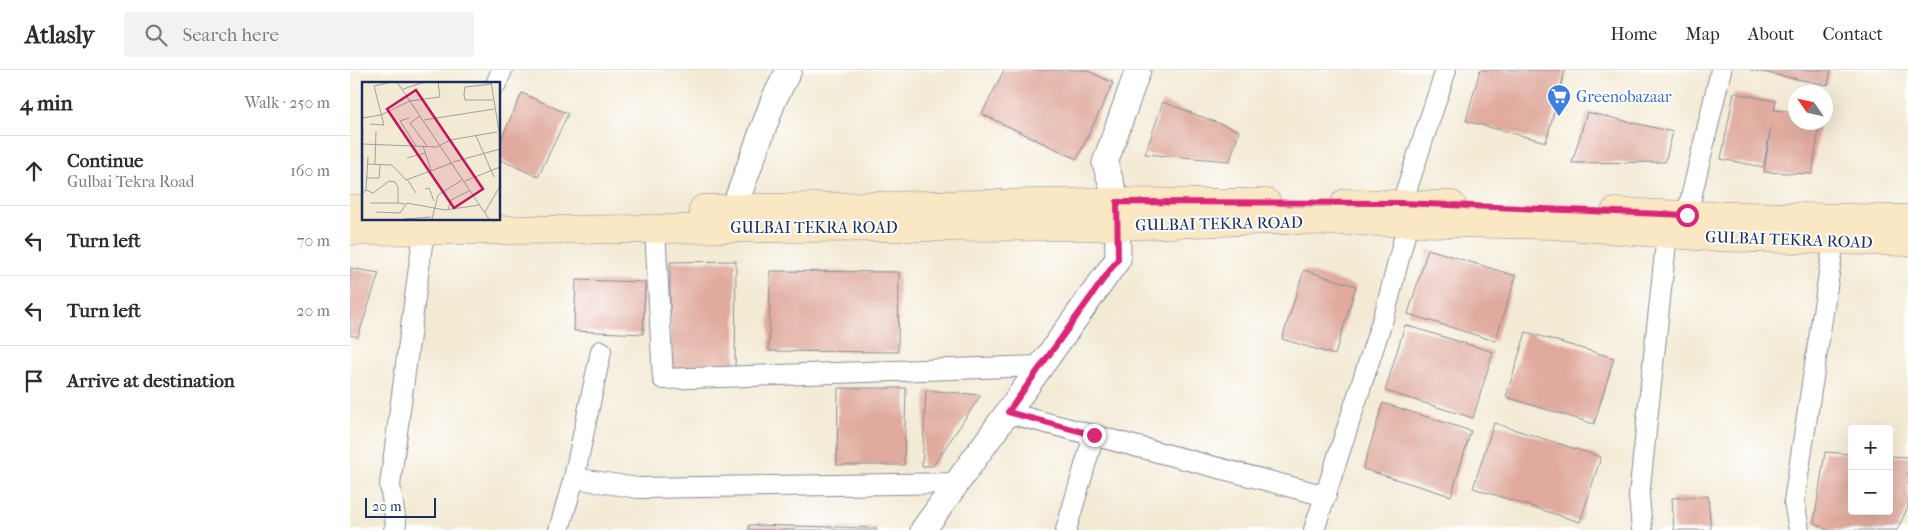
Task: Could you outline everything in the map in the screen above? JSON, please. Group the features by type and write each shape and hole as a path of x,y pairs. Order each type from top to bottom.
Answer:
{"main road":[{"name":"GULBAI TEKRA ROAD","path":"500,212 734,208 1118,214 1405,213 1908,219"},
{"name":"GULBAI TEKRA ROAD","path":"1405,213 1710,237 1908,242"},
{"name":"GULBAI TEKRA ROAD","path":"350,231 427,224 655,228 1118,214"}],"street":[{"path":"497,82 502,70"},
{"path":"734,208 774,98 789,70"},
{"path":"923,530 1118,259 1118,214 1105,163 1138,70"},
{"path":"1314,530 1386,309 1405,213 1446,70"},
{"path":"1687,215 1721,70"},
{"path":"394,530 396,524 390,485 427,224"},
{"path":"655,228 663,379 1042,366"},
{"path":"1642,530 1639,496 1667,234"},
{"path":"1799,530 1794,501 1834,241"},
{"path":"559,530 574,478 601,351"},
{"path":"1008,412 1326,496"},
{"path":"1066,530 1094,435"},
{"path":"574,478 638,488 958,483"}],"building":[{"path":"1004,70 1086,70 1113,83 1077,159 982,114"},
{"path":"1480,70 1565,70 1546,142 1466,121"},
{"path":"1751,70 1831,70 1828,85"},
{"path":"522,93 568,114 538,177 500,159 500,142"},
{"path":"1734,93 1776,101 1774,110 1788,111 1788,130 1819,130 1812,174 1764,172 1771,126 1763,167 1721,159"},
{"path":"1163,102 1239,131 1230,161 1145,154"},
{"path":"1587,112 1673,132 1665,162 1572,163"},
{"path":"1428,249 1516,276 1495,341 1408,314"},
{"path":"736,261 735,371 670,371 670,262"},
{"path":"350,268 379,273 358,337 350,335"},
{"path":"1304,270 1356,286 1335,355 1282,339"},
{"path":"770,271 899,272 898,352 769,351"},
{"path":"576,280 645,282 643,334 574,331"},
{"path":"1405,325 1493,352 1473,418 1385,391"},
{"path":"1526,332 1614,358 1594,424 1506,397"},
{"path":"838,388 906,388 904,465 837,465"},
{"path":"926,390 981,395 933,466 922,466"},
{"path":"1383,403 1471,431 1451,496 1363,469"},
{"path":"1494,423 1601,457 1580,522 1473,488"},
{"path":"1825,452 1848,454 1848,515 1893,515 1893,456 1908,457 1908,507 1897,530 1827,530 1814,522"},
{"path":"1708,496 1711,530 1674,530 1672,498"},
{"path":"749,525 877,528 877,530 749,530"}],"place":[{"name":"Greenobazaar","path":"1559,117"}],"route":[{"path":"1094,435 1008,412 1118,259 1117,202 1402,203 1687,215"}]}
